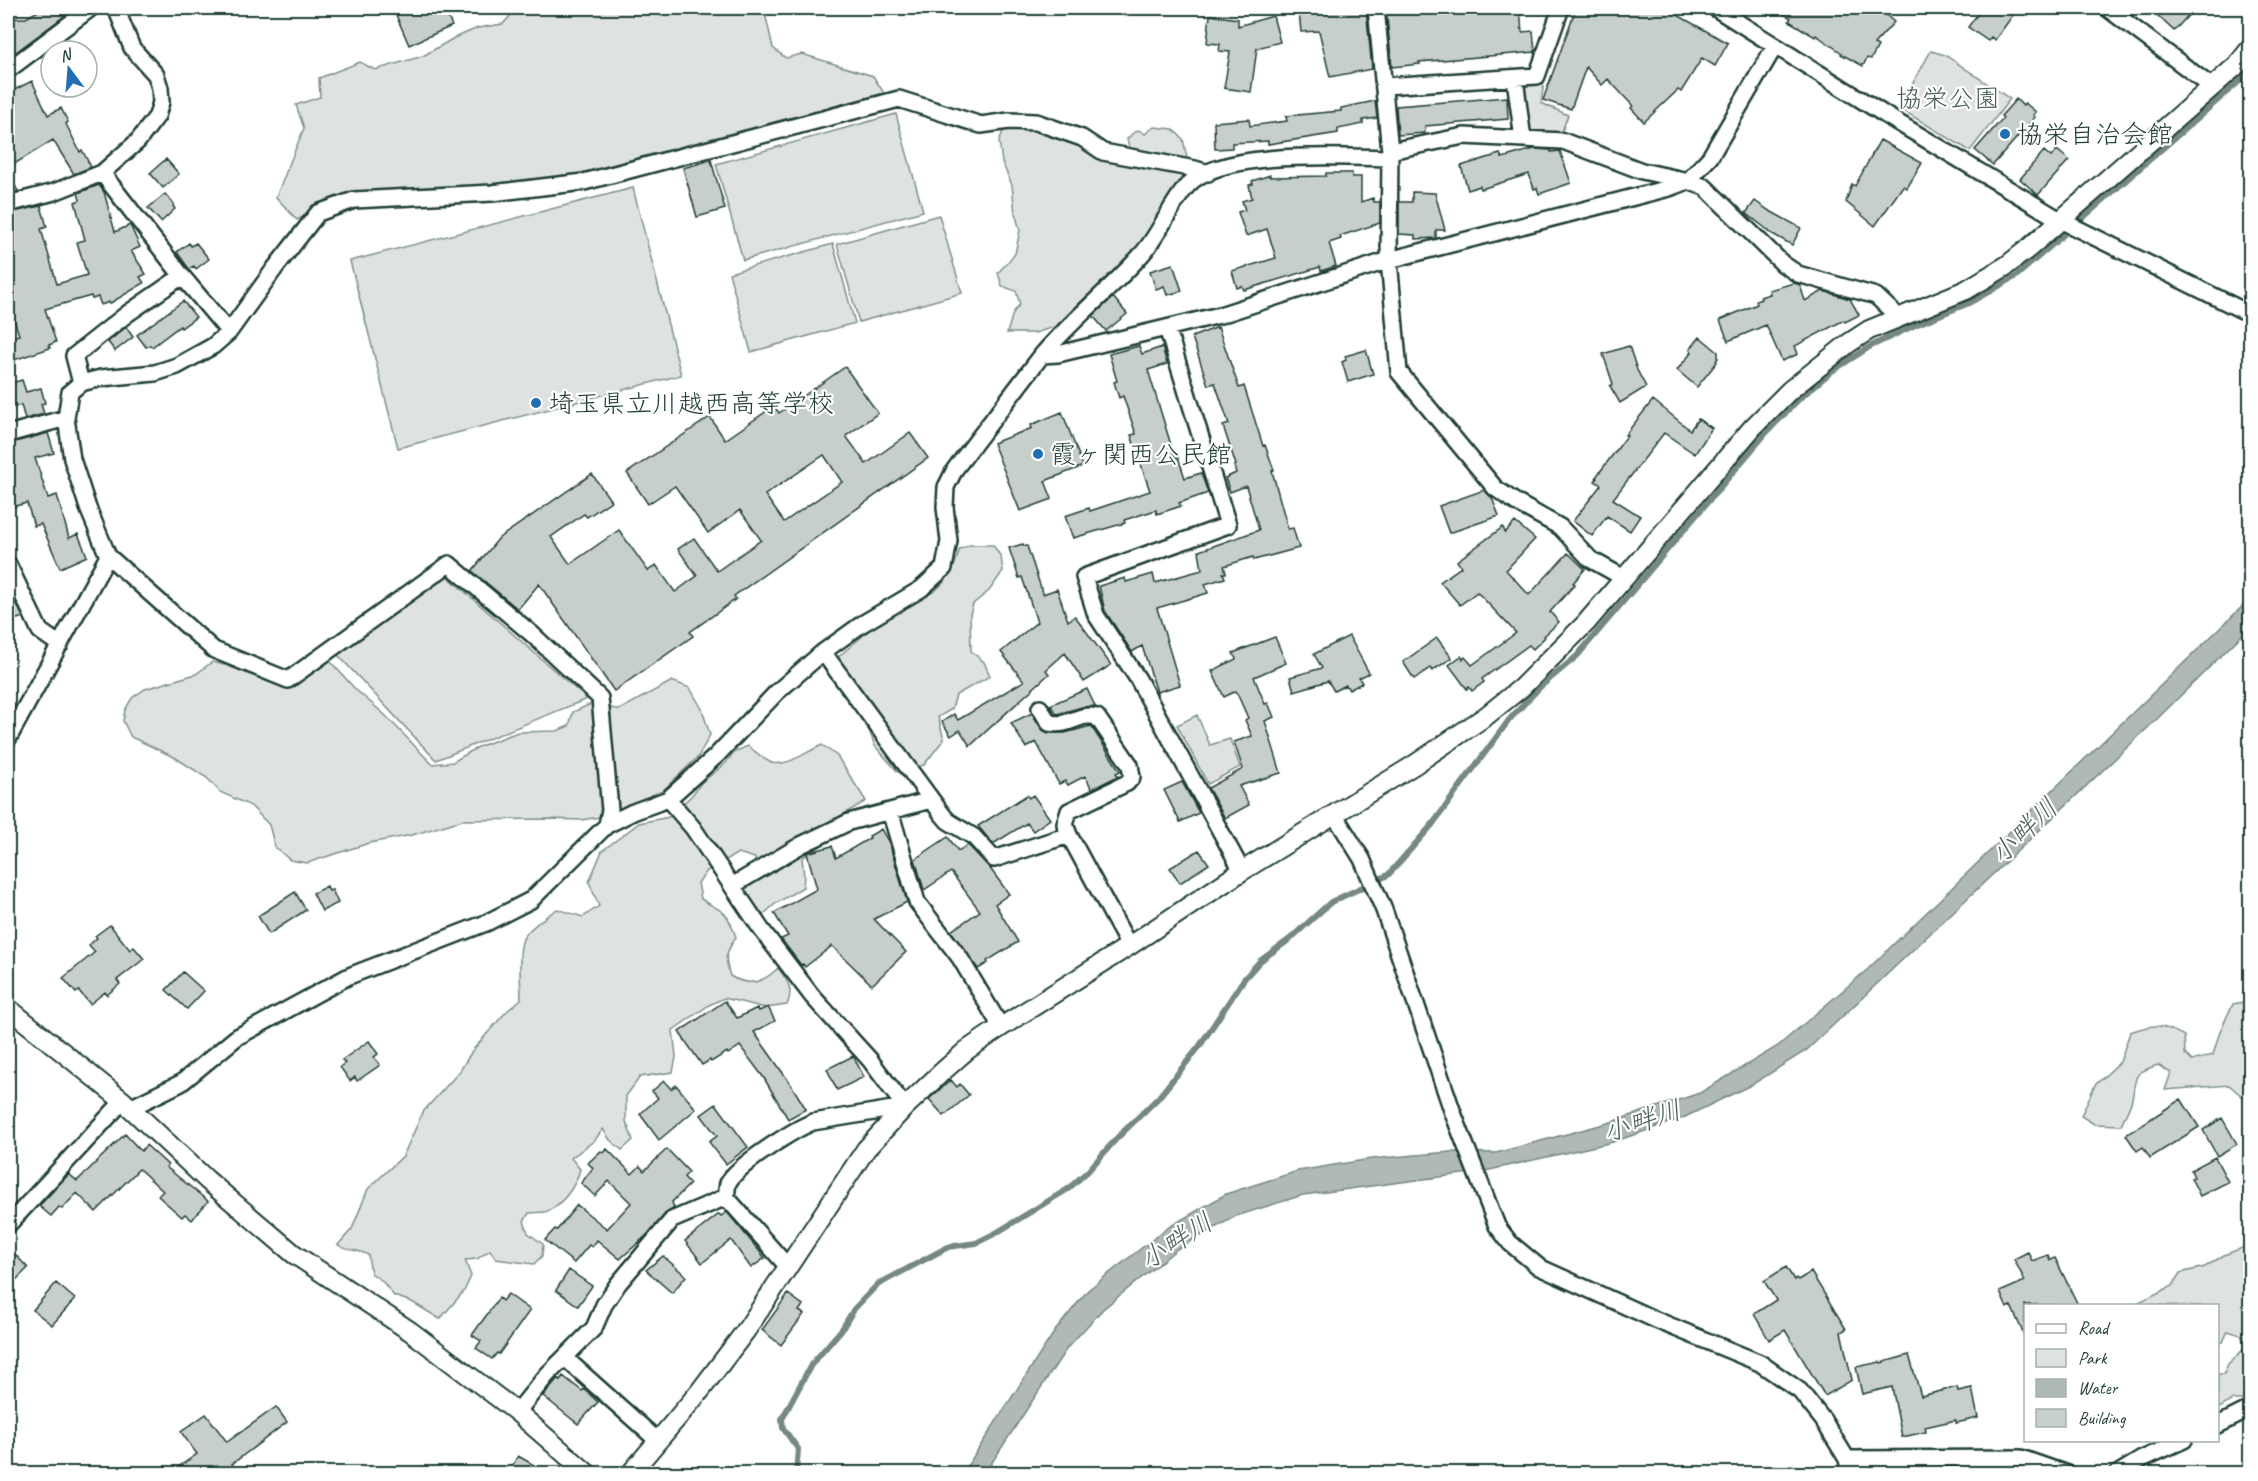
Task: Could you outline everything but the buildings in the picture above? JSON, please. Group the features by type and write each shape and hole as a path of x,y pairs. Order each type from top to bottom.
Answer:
{"street":[{"path":"8,204 54,192 102,173 138,141 156,116 161,102 156,75 132,48 116,8"},
{"path":"1376,8 1390,155 1389,260 1399,372 1495,488 1560,527 1590,560 1624,578"},
{"path":"1385,86 1537,76 1561,8"},
{"path":"1715,8 2060,220 2250,314"},
{"path":"2107,8 2212,87"},
{"path":"8,70 85,9"},
{"path":"1042,355 1058,354 1256,305 1389,260 1688,181 1710,157 1775,46"},
{"path":"630,1473 700,1391 747,1329 866,1149 904,1107 967,1050 1242,871 1423,759 1486,716 1521,688 1586,623 1753,427 1783,396 1849,343 1898,317 1966,290 2006,266 2237,65 2250,49"},
{"path":"1515,79 1523,139"},
{"path":"607,825 610,810 600,698 533,635 448,564 288,680 214,650 108,556 88,508 72,459 66,418 70,393 81,383 101,378 154,373 177,366 213,346 229,332 318,213 354,200 492,193 584,182 899,99 981,125 1009,121 1036,122 1082,138 1103,152 1195,169 1208,174"},
{"path":"8,1225 127,1104 181,1083 237,1037 349,976 486,923 531,900 607,825 668,799 716,756 777,692 823,652 862,624 921,590 944,568 949,541 945,507 946,487 955,469 1058,336 1123,276 1153,242 1187,186 1197,177 1241,161 1390,155 1464,136 1563,141 1642,171 1688,181 1705,188 1783,264 1798,273 1876,296 1898,317"},
{"path":"102,173 229,332"},
{"path":"81,383 74,356 127,314 182,276"},
{"path":"1167,328 1228,525 1084,577 1096,615 1138,679 1242,871"},
{"path":"8,434 66,418"},
{"path":"8,739 108,556"},
{"path":"8,564 40,631 60,645"},
{"path":"823,652 931,800 948,820 974,837 994,860 1069,835"},
{"path":"1040,708 1049,723 1061,726 1085,715 1097,717 1120,749 1133,773 1127,783 1069,811 1065,824 1129,946"},
{"path":"668,799 693,828 761,928 812,996 870,1060 904,1107"},
{"path":"732,886 801,845 849,822 931,800"},
{"path":"890,811 917,902 960,958 1001,1027"},
{"path":"1334,814 1362,859 1384,910 1453,1113 1486,1202 1497,1226 1510,1243 1539,1267 1656,1320 1760,1363 1800,1391 1823,1419 1848,1466 2021,1458 2067,1473"},
{"path":"8,1008 127,1104 207,1180 294,1254 410,1331 517,1412 588,1473"},
{"path":"788,1267 726,1197 728,1182 747,1163 800,1127 813,1122 904,1107"},
{"path":"517,1412 548,1375 594,1328 604,1305 618,1284 672,1221 726,1197"},
{"path":"565,1358 658,1441"},
{"path":"2219,1424 2250,1409"},
{"path":"2116,1473 2180,1442"}],"green space":[{"path":"517,8 764,8 773,48 786,58 802,54 873,76 884,93 581,173 476,186 346,193 297,220 276,197 304,128 296,105 320,97 319,78 360,62 375,70 423,56 454,38 478,28 503,24"},
{"name":"協栄公園","path":"1931,51 1945,55 2010,99 1970,151 1899,108"},
{"path":"1544,82 1541,103 1568,115 1561,134 1535,135 1527,128 1523,90 1529,83"},
{"path":"896,114 923,211 743,260 716,164"},
{"path":"1005,127 1047,134 1077,144 1104,159 1120,161 1129,147 1127,139 1133,133 1139,130 1145,134 1154,127 1173,129 1183,139 1188,163 1179,189 1129,259 1057,326 1035,333 1007,333 1013,313 1020,304 1016,291 1002,286 998,273 1015,254 1020,230 1015,213 1012,185 1002,162 999,141"},
{"path":"633,188 681,375 398,448 350,261"},
{"path":"939,215 962,293 859,322 837,244"},
{"path":"833,244 855,323 751,352 729,273"},
{"path":"970,545 993,545 1001,557 1003,571 989,591 973,604 970,614 971,651 984,662 990,676 956,695 952,709 938,717 944,739 924,765 898,772 875,746 864,717 839,688 830,671 837,658 880,621 935,591 944,582 955,564 960,549"},
{"path":"447,576 587,699 436,760 338,655"},
{"path":"330,661 356,690 384,714 432,764 453,762 478,747 518,732 557,731 569,726 573,712 593,703 619,710 672,681 690,688 702,709 710,735 698,757 660,793 600,817 581,820 462,820 412,835 369,843 307,863 290,860 275,847 269,825 251,806 220,792 207,778 176,758 131,737 123,721 125,710 132,698 145,689 196,674 212,662 253,672 292,686 311,671"},
{"path":"1197,715 1210,745 1230,739 1240,767 1208,784 1177,725"},
{"path":"822,745 837,756 866,801 840,816 832,824 835,837 802,858 803,887 775,904 761,917 742,891 754,881 755,858 738,853 707,871 698,883 701,899 727,916 736,937 727,956 730,976 743,982 756,982 778,968 785,977 790,990 787,1005 766,1008 724,998 709,1005 673,1030 676,1057 673,1072 640,1077 626,1096 626,1121 633,1140 622,1150 610,1140 603,1129 595,1140 571,1158 580,1169 576,1181 564,1198 548,1211 529,1213 524,1221 528,1233 543,1244 542,1256 534,1264 496,1259 490,1250 477,1259 465,1260 471,1276 464,1291 440,1319 412,1302 394,1296 382,1281 371,1273 368,1255 338,1245 352,1229 368,1189 403,1156 423,1112 460,1071 472,1051 505,1013 521,999 521,950 527,933 557,909 583,917 599,906 589,882 602,851 639,823 669,817 701,783 725,764 734,752 748,746 769,762 778,764 791,761"},
{"path":"2250,1001 2250,1103 2229,1085 2165,1090 2171,1073 2158,1065 2137,1076 2131,1102 2121,1125 2094,1124 2081,1116 2095,1085 2120,1062 2130,1032 2157,1026 2176,1032 2184,1036 2185,1054 2192,1061 2213,1055 2220,1031 2233,1004"},
{"path":"2242,1248 2250,1251 2250,1396 2246,1400 2232,1400 2219,1408 2219,1374 2224,1374 2228,1364 2246,1347 2241,1335 2228,1331 2223,1342 2219,1343 2219,1304 2135,1304 2172,1286 2180,1273 2205,1267 2224,1255"}],"water":[{"name":"小畔川","path":"2250,599 2250,627 2155,721 1807,1050 1753,1084 1683,1118 1613,1142 1485,1171 1303,1195 1236,1216 1177,1249 1103,1309 1067,1348 985,1473 962,1474 1055,1331 1088,1290 1167,1228 1226,1194 1298,1171 1371,1159 1450,1152 1496,1153 1608,1123 1700,1093 1778,1046 1868,969"}],"waterway":[{"path":"796,1474 798,1449 783,1428 782,1419 811,1365 842,1329 854,1309 877,1285 948,1247 976,1243 996,1233 1068,1189 1158,1098 1199,1047 1244,979 1260,961 1290,939 1331,902 1388,875 1432,825 1509,720 1540,687 1577,656 1766,433 1800,398 1832,371 1871,346 1969,303 2015,277 2250,72"}],"place":[{"name":"協栄自治会館","path":"2005,134"},
{"name":"埼玉県立川越西高等学校","path":"536,403"},
{"name":"霞ヶ関西公民館","path":"1038,454"}]}
